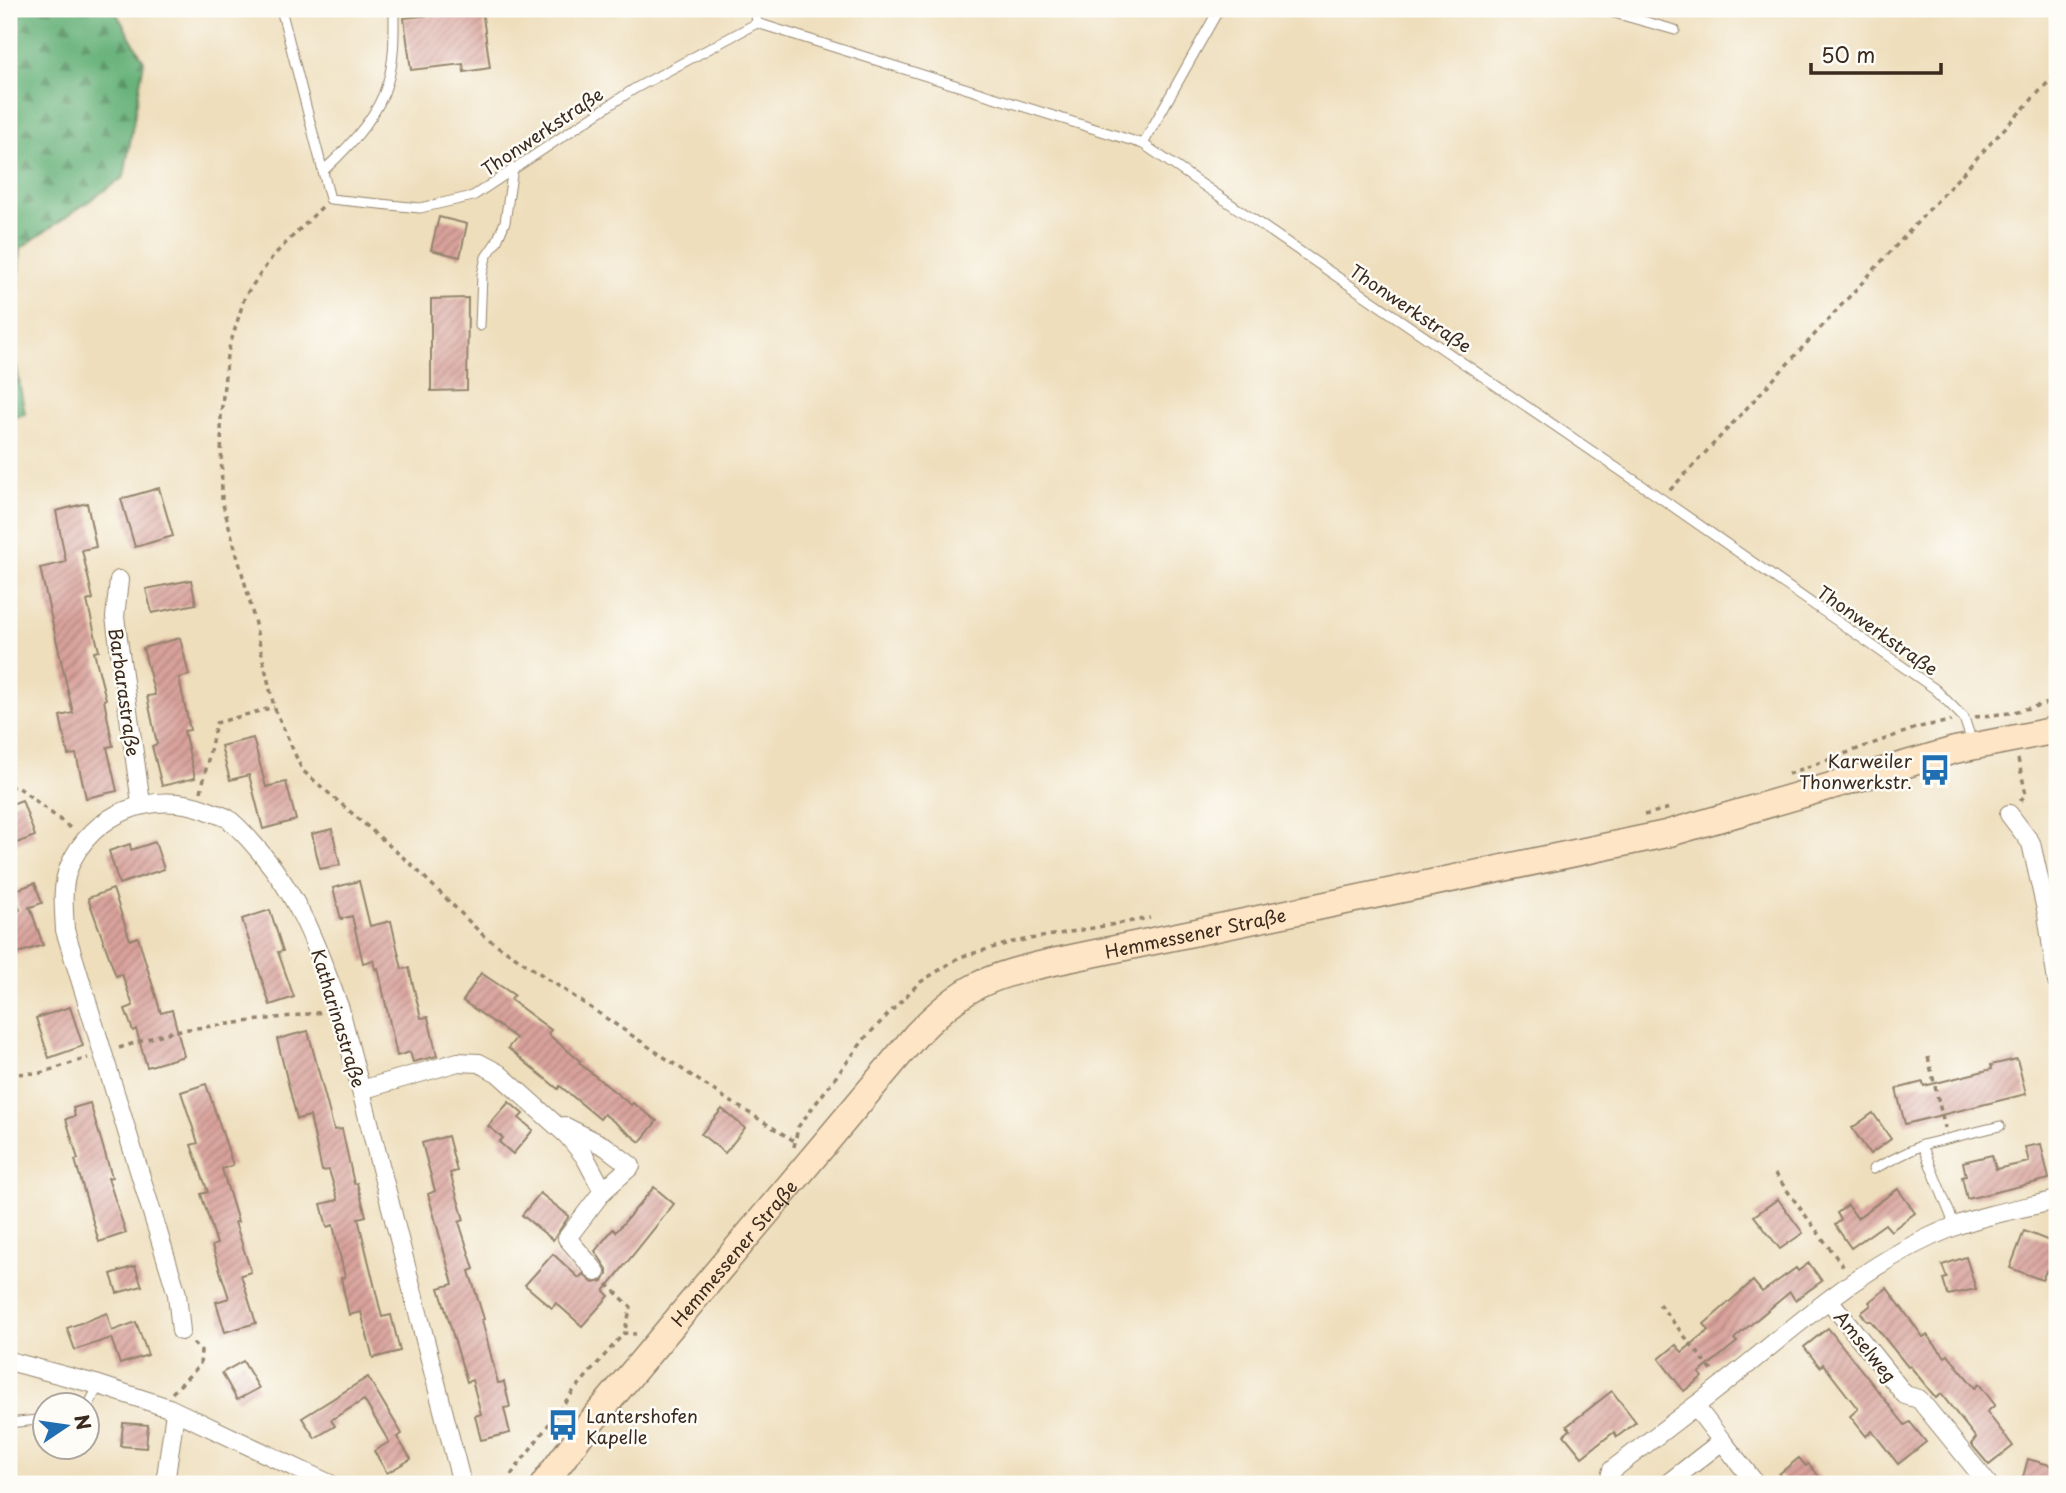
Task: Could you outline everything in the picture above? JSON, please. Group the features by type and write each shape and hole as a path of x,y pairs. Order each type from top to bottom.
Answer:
{"main road":[{"name":"Hemmessener Straße","path":"544,1484 582,1434 916,1035 941,1009 967,990 989,979 1053,962 1666,834 1911,762 1974,746 2057,730"}],"street":[{"name":"Barbarastraße","path":"119,580 115,617 141,803"},
{"name":"Katharinastraße","path":"181,1331 177,1294 65,930 64,919 63,895 68,869 80,848 106,820 141,803 181,803 226,818 253,843 283,879 312,934 340,1009 462,1484"},
{"path":"2009,814 2031,843 2047,914 2057,982"},
{"path":"361,1090 458,1062 479,1063 498,1073 551,1119 585,1157 603,1191"},
{"path":"551,1119 606,1147 631,1166 603,1191 567,1238 596,1272"},
{"path":"1608,1484 1612,1470 1829,1300 1903,1251 1955,1226 2057,1200"},
{"name":"Amselweg","path":"1829,1300 1905,1395 1919,1399 1987,1484"},
{"path":"9,1361 99,1385 172,1410 296,1477 330,1484"},
{"path":"1695,1406 1756,1484"},
{"path":"165,1484 172,1410"},
{"path":"1667,1484 1722,1441"}],"lane":[{"path":"281,9 330,199"},
{"path":"323,171 343,153 356,136 387,87 392,62 394,9"},
{"path":"755,9 757,23"},
{"path":"1143,145 1219,9"},
{"path":"1600,9 1675,30"},
{"name":"Thonwerkstraße","path":"330,199 420,208 472,196 634,89 757,23 1143,145 1935,689 1964,718 1974,746"},
{"path":"480,326 482,275 486,257 497,242 505,222 513,168"},
{"path":"1873,1168 1922,1145 2000,1126"},
{"path":"1922,1145 1955,1226"},
{"path":"95,1392 99,1385"},
{"path":"9,1423 32,1421"}],"path":[{"path":"1662,499 2057,73"},
{"path":"330,199 272,256 245,296 227,355 221,416 222,501 249,598 274,707 302,770 413,866 484,936 795,1142 813,1157"},
{"path":"1964,718 2009,713 2057,701"},
{"path":"206,776 216,723 274,707"},
{"path":"2009,814 2026,794 2014,739"},
{"path":"9,787 18,787 64,822"},
{"path":"126,1045 173,1031 340,1009"},
{"path":"1928,1057 1947,1140"},
{"path":"9,1074 40,1073 75,1062"},
{"path":"1775,1174 1854,1282"},
{"path":"596,1272 631,1307 624,1333"},
{"path":"1659,1304 1723,1385"},
{"path":"172,1410 173,1390 200,1365 201,1351 181,1331"}],"green space":[{"path":"9,9 114,9 144,61 124,177 21,248 12,343 25,414 9,418"}],"building":[{"path":"455,9 482,9 490,68 464,72 463,64 411,70 404,18 455,12"},
{"path":"439,217 467,224 460,257 431,250"},
{"path":"468,298 467,390 431,391 431,299"},
{"path":"159,488 173,536 135,547 121,499"},
{"path":"87,503 96,547 82,550 93,599 87,601 99,651 94,652 106,699 104,700 113,746 107,747 117,791 86,798 76,754 68,755 60,716 73,713 40,568 66,562 56,511"},
{"path":"191,580 196,604 152,613 146,589"},
{"path":"180,638 189,675 179,678 190,730 184,731 195,778 162,786 152,746 157,744 147,696 155,695 143,648"},
{"path":"253,738 266,787 286,782 296,820 263,829 249,775 230,780 221,746"},
{"path":"22,800 35,836 9,846 9,805"},
{"path":"332,829 340,865 320,869 312,834"},
{"path":"155,842 164,869 119,884 109,851 130,844 131,850"},
{"path":"359,881 370,926 391,921 402,969 409,968 421,1018 428,1017 437,1056 413,1062 410,1052 397,1056 378,968 375,969 373,960 363,963 352,916 341,919 333,888"},
{"path":"35,883 42,903 30,907 43,945 9,956 9,914 20,910 13,891"},
{"path":"113,889 130,940 138,937 161,1013 172,1010 184,1056 147,1067 136,1029 133,1031 125,1009 133,1006 122,974 116,976 88,898"},
{"path":"270,910 283,951 278,952 294,997 270,1005 242,919"},
{"path":"481,973 514,995 511,1000 551,1030 548,1034 580,1061 579,1063 631,1105 633,1103 657,1121 640,1142 604,1114 600,1119 560,1086 558,1089 508,1048 516,1038 463,1001"},
{"path":"70,1007 83,1046 49,1058 36,1018"},
{"path":"308,1031 334,1130 342,1129 354,1184 357,1183 366,1216 358,1218 382,1317 391,1315 400,1351 373,1358 361,1312 349,1315 341,1278 345,1277 333,1225 327,1227 321,1204 338,1200 329,1170 322,1171 310,1116 297,1119 277,1039"},
{"path":"2017,1059 2026,1094 1905,1124 1896,1089 1923,1082 1924,1086 1992,1069 1991,1065"},
{"path":"206,1084 233,1165 222,1169 251,1272 241,1275 256,1323 225,1332 216,1302 229,1298 212,1246 217,1244 201,1194 208,1192 191,1145 198,1143 181,1092"},
{"path":"509,1102 523,1114 519,1118 533,1130 513,1154 499,1142 503,1138 488,1126"},
{"path":"90,1103 112,1177 108,1178 126,1233 99,1242 66,1119 75,1116 73,1108"},
{"path":"722,1109 745,1128 725,1153 701,1134"},
{"path":"1873,1113 1891,1139 1870,1154 1852,1128"},
{"path":"448,1136 457,1171 450,1173 464,1220 459,1222 474,1269 469,1271 484,1319 482,1320 498,1383 504,1382 510,1407 504,1408 510,1433 481,1440 475,1416 481,1414 472,1380 467,1382 439,1288 453,1284 428,1194 435,1191 422,1143"},
{"path":"2041,1144 2049,1179 1967,1199 1962,1177 1966,1176 1963,1162 1992,1155 1996,1169 2029,1162 2025,1147"},
{"path":"654,1187 674,1204 604,1291 609,1296 582,1326 556,1303 552,1308 525,1285 553,1254 579,1278 583,1274 593,1283 603,1281 607,1269 595,1251 613,1229 616,1232"},
{"path":"1898,1189 1915,1213 1891,1231 1885,1224 1851,1248 1835,1225 1841,1220 1837,1213 1848,1205 1857,1218"},
{"path":"540,1193 569,1216 553,1240 522,1215"},
{"path":"1778,1199 1803,1233 1780,1249 1754,1216"},
{"path":"2024,1231 2057,1244 2057,1263 2053,1274 2046,1271 2042,1280 2010,1268"},
{"path":"1966,1257 1976,1289 1948,1295 1943,1279 1947,1278 1942,1265"},
{"path":"1809,1263 1822,1281 1795,1300 1790,1292 1738,1335 1734,1339 1737,1342 1699,1373 1702,1377 1684,1391 1659,1359 1676,1345 1682,1352 1709,1330 1704,1324 1753,1281 1762,1292 1796,1268 1798,1271"},
{"path":"135,1266 142,1286 117,1293 111,1274"},
{"path":"1887,1288 1923,1337 1927,1335 1945,1357 1948,1355 1975,1388 1979,1384 1995,1405 1987,1412 2013,1446 1989,1465 1971,1444 1976,1438 1941,1394 1936,1398 1871,1321 1867,1321 1861,1313 1871,1305 1869,1302"},
{"path":"107,1313 112,1331 136,1322 148,1355 120,1364 111,1338 75,1350 67,1328"},
{"path":"1828,1328 1905,1425 1910,1422 1926,1442 1898,1464 1872,1431 1866,1436 1850,1416 1858,1409 1823,1364 1820,1367 1804,1347"},
{"path":"243,1361 259,1388 237,1400 222,1373"},
{"path":"368,1377 402,1434 397,1437 411,1459 387,1473 374,1451 389,1442 364,1400 331,1420 335,1426 315,1438 302,1418"},
{"path":"1612,1391 1636,1422 1617,1437 1614,1432 1582,1457 1564,1435 1570,1430 1567,1426"},
{"path":"123,1423 148,1425 146,1448 121,1446"},
{"path":"1799,1458 1806,1466 1809,1464 1825,1484 1787,1484 1779,1474"},
{"path":"2028,1459 2057,1467 2054,1484 2021,1484"}],"place":[{"name":"Karweiler Thonwerkstr.","path":"1935,770"},
{"name":"Lantershofen Kapelle","path":"563,1425"}]}
